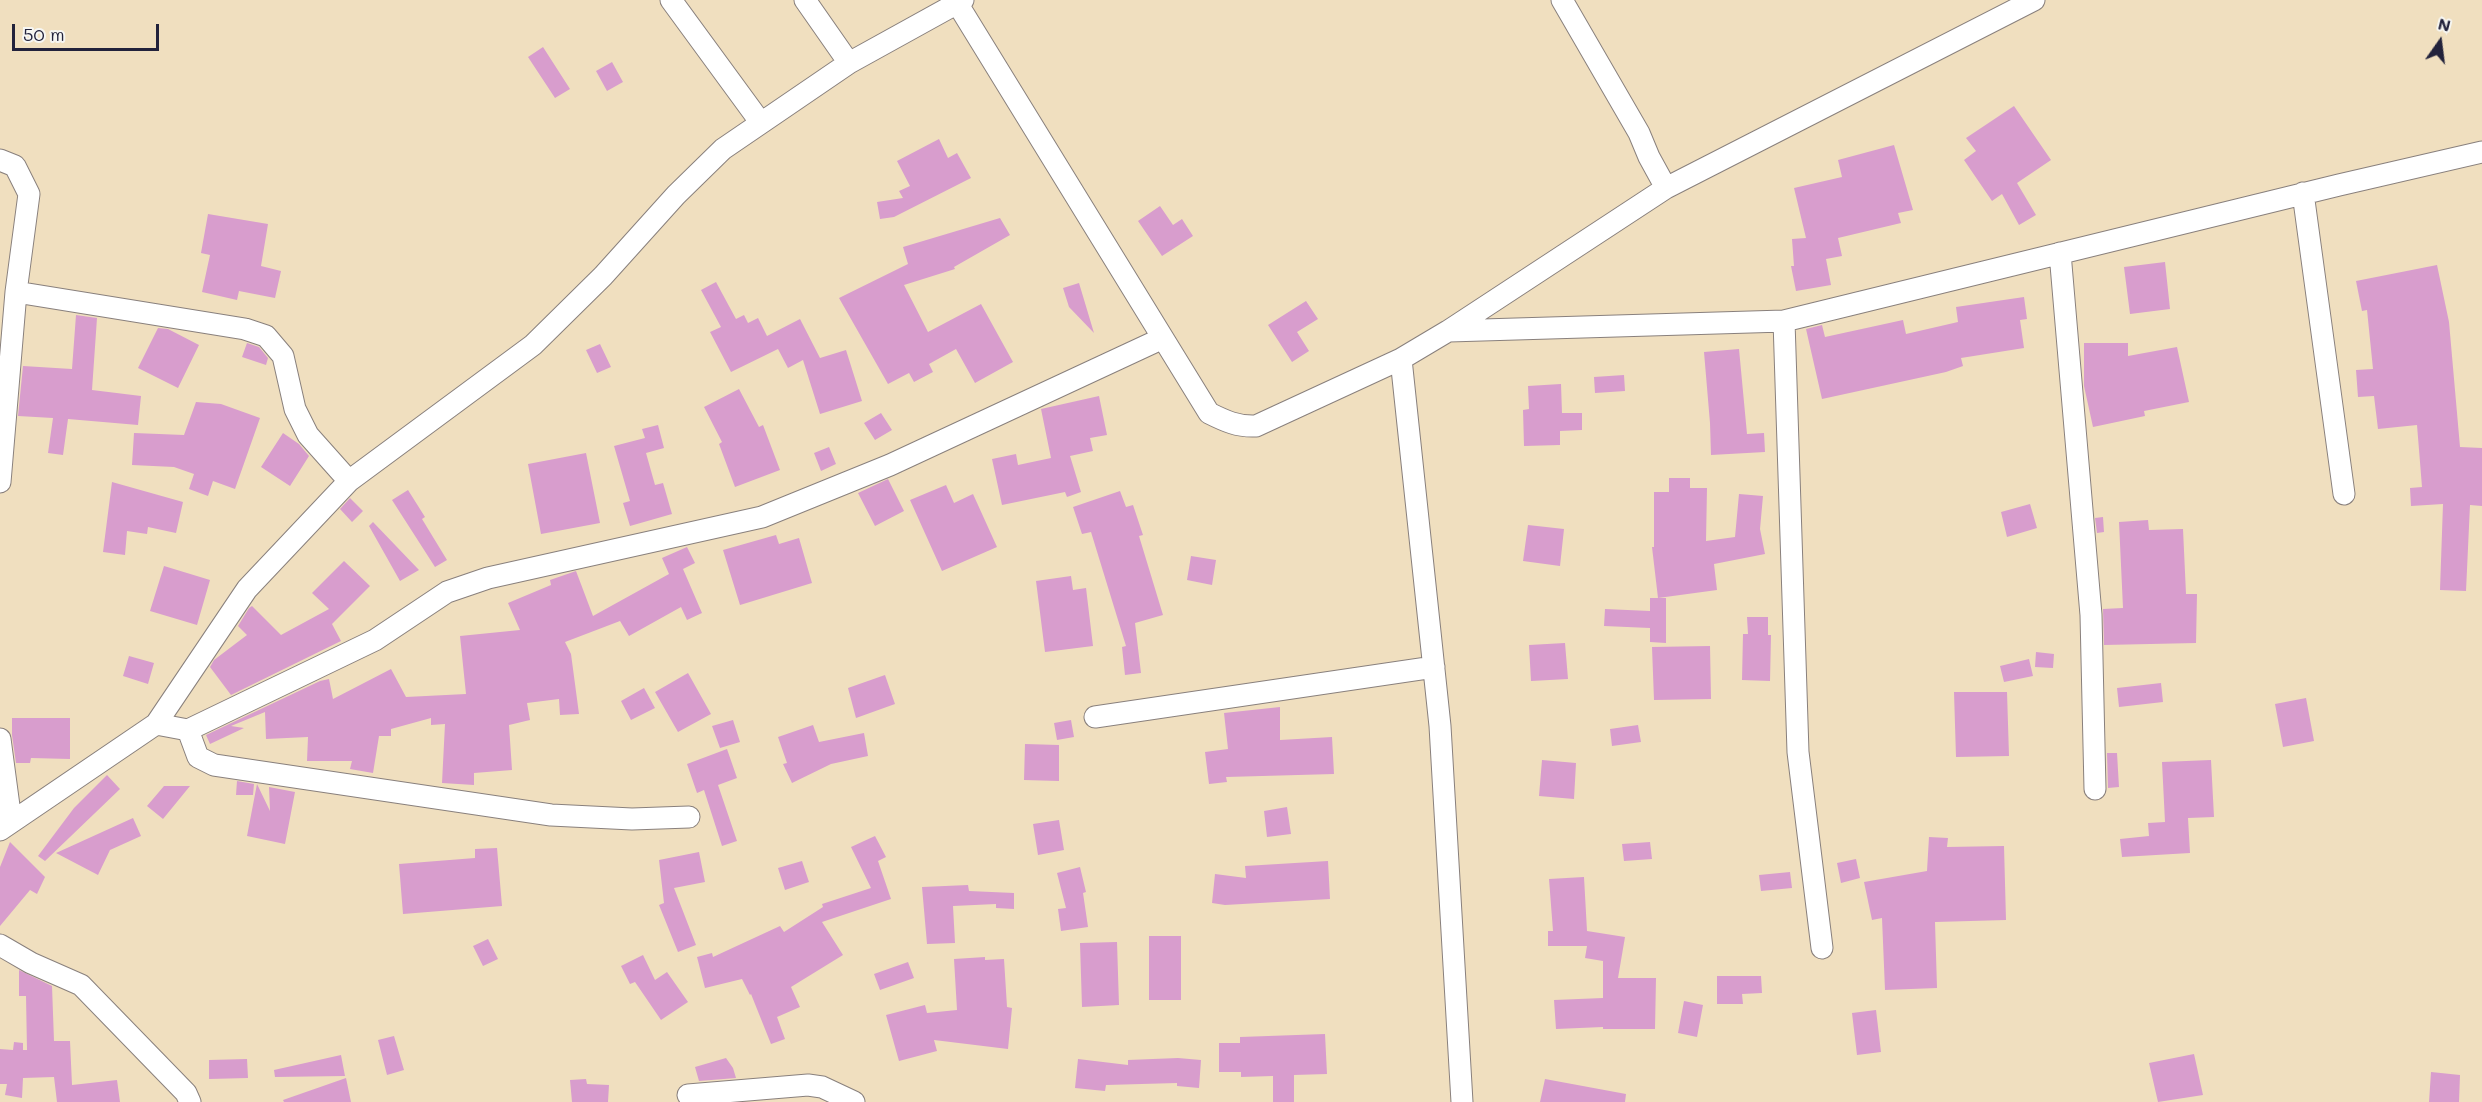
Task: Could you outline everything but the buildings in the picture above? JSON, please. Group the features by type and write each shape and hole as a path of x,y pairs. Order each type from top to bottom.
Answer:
{"street":[{"path":"670,0 761,123"},
{"path":"805,0 849,63"},
{"path":"1562,0 1639,133 1648,157 1666,188"},
{"path":"6,826 156,724 247,589 349,481 532,345 603,276 676,195 723,149 849,63 960,2 1209,413 1228,423 1243,427 1270,422 1401,359 1448,331 1666,188 2034,0"},
{"path":"1448,331 1784,321 2482,152"},
{"path":"0,160 15,166 28,194 16,292 0,482"},
{"path":"2303,194 2344,494"},
{"path":"2060,253 2091,615 2095,789"},
{"path":"16,292 245,329 266,336 283,356 295,409 308,435 349,481"},
{"path":"1784,321 1798,752 1822,948"},
{"path":"156,724 188,730 375,640 447,592 488,578 762,517 890,465 1163,338"},
{"path":"1401,359 1440,726 1462,1102"},
{"path":"1095,717 1434,667"},
{"path":"188,730 198,757 214,765 551,815 632,819 689,817"},
{"path":"0,739 6,826"},
{"path":"0,945 31,963 81,985 186,1093 190,1102"},
{"path":"688,1095 808,1084 822,1087 854,1102"}]}
